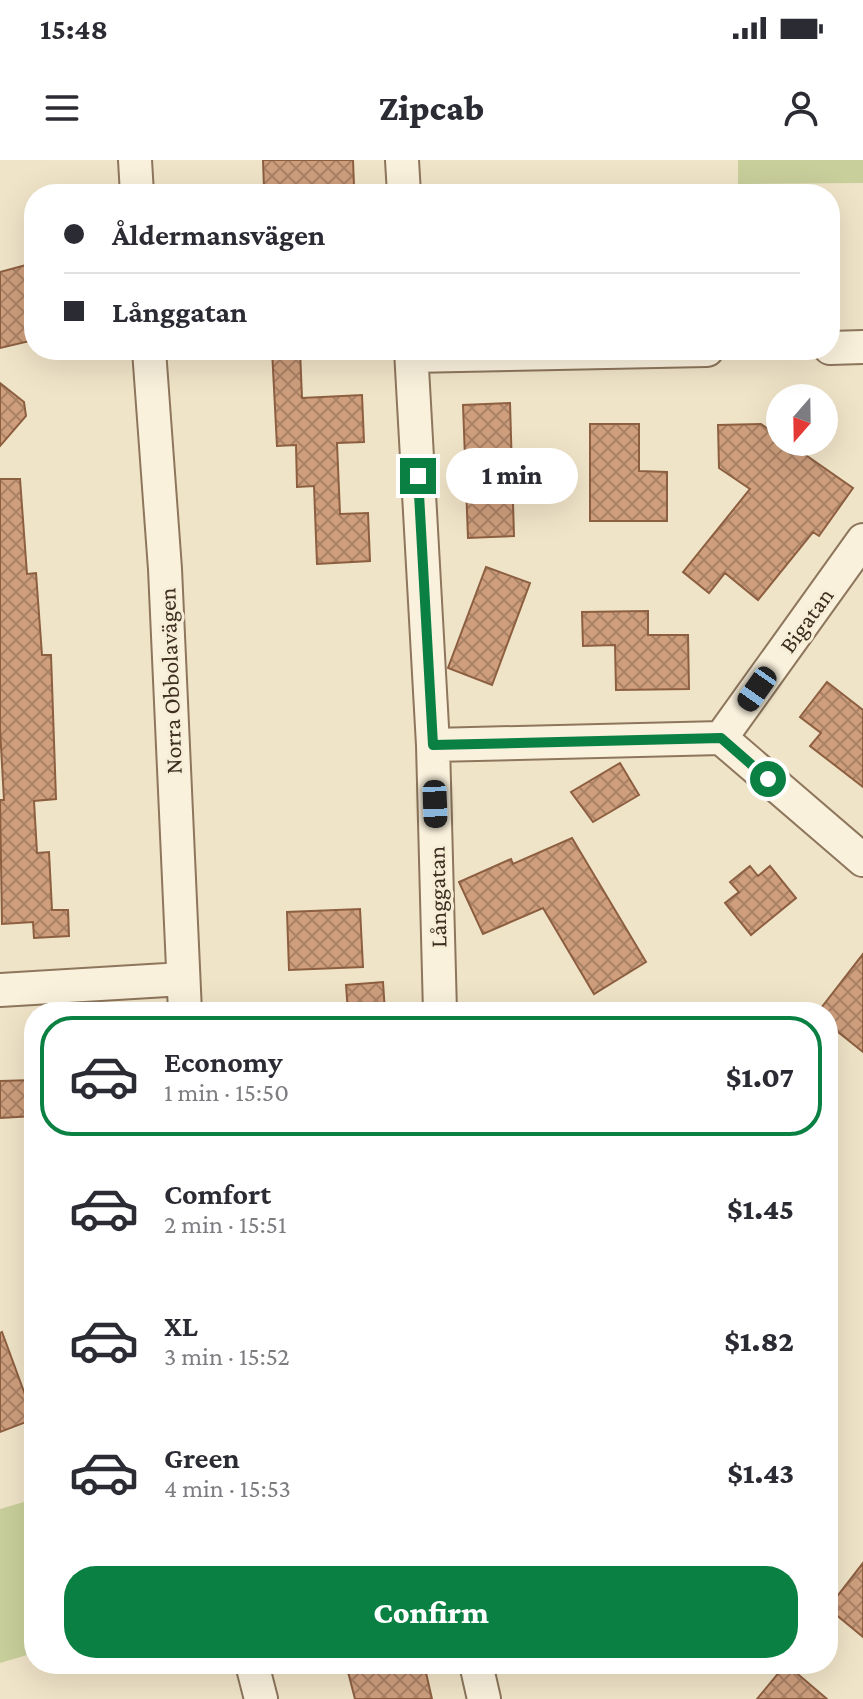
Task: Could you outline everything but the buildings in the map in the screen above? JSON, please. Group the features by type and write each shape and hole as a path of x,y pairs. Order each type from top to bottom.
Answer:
{"street":[{"path":"135,160 136,184"},
{"path":"402,160 403,184"},
{"path":"840,348 863,347"},
{"name":"Norra Obbolavägen","path":"150,360 165,569 184,1002"},
{"name":"Långgatan","path":"411,360 433,745 440,1002"},
{"name":"Bigatan","path":"721,738 863,540"},
{"path":"433,745 721,738 863,860"},
{"path":"0,990 183,979"},
{"path":"255,1674 261,1699"},
{"path":"478,1674 484,1699"}],"green space":[{"path":"738,160 863,160 863,183 738,184"},
{"path":"24,1502 24,1656 0,1663 0,1509"}],"route":[{"path":"418,476 433,745 721,738 768,779"}]}
